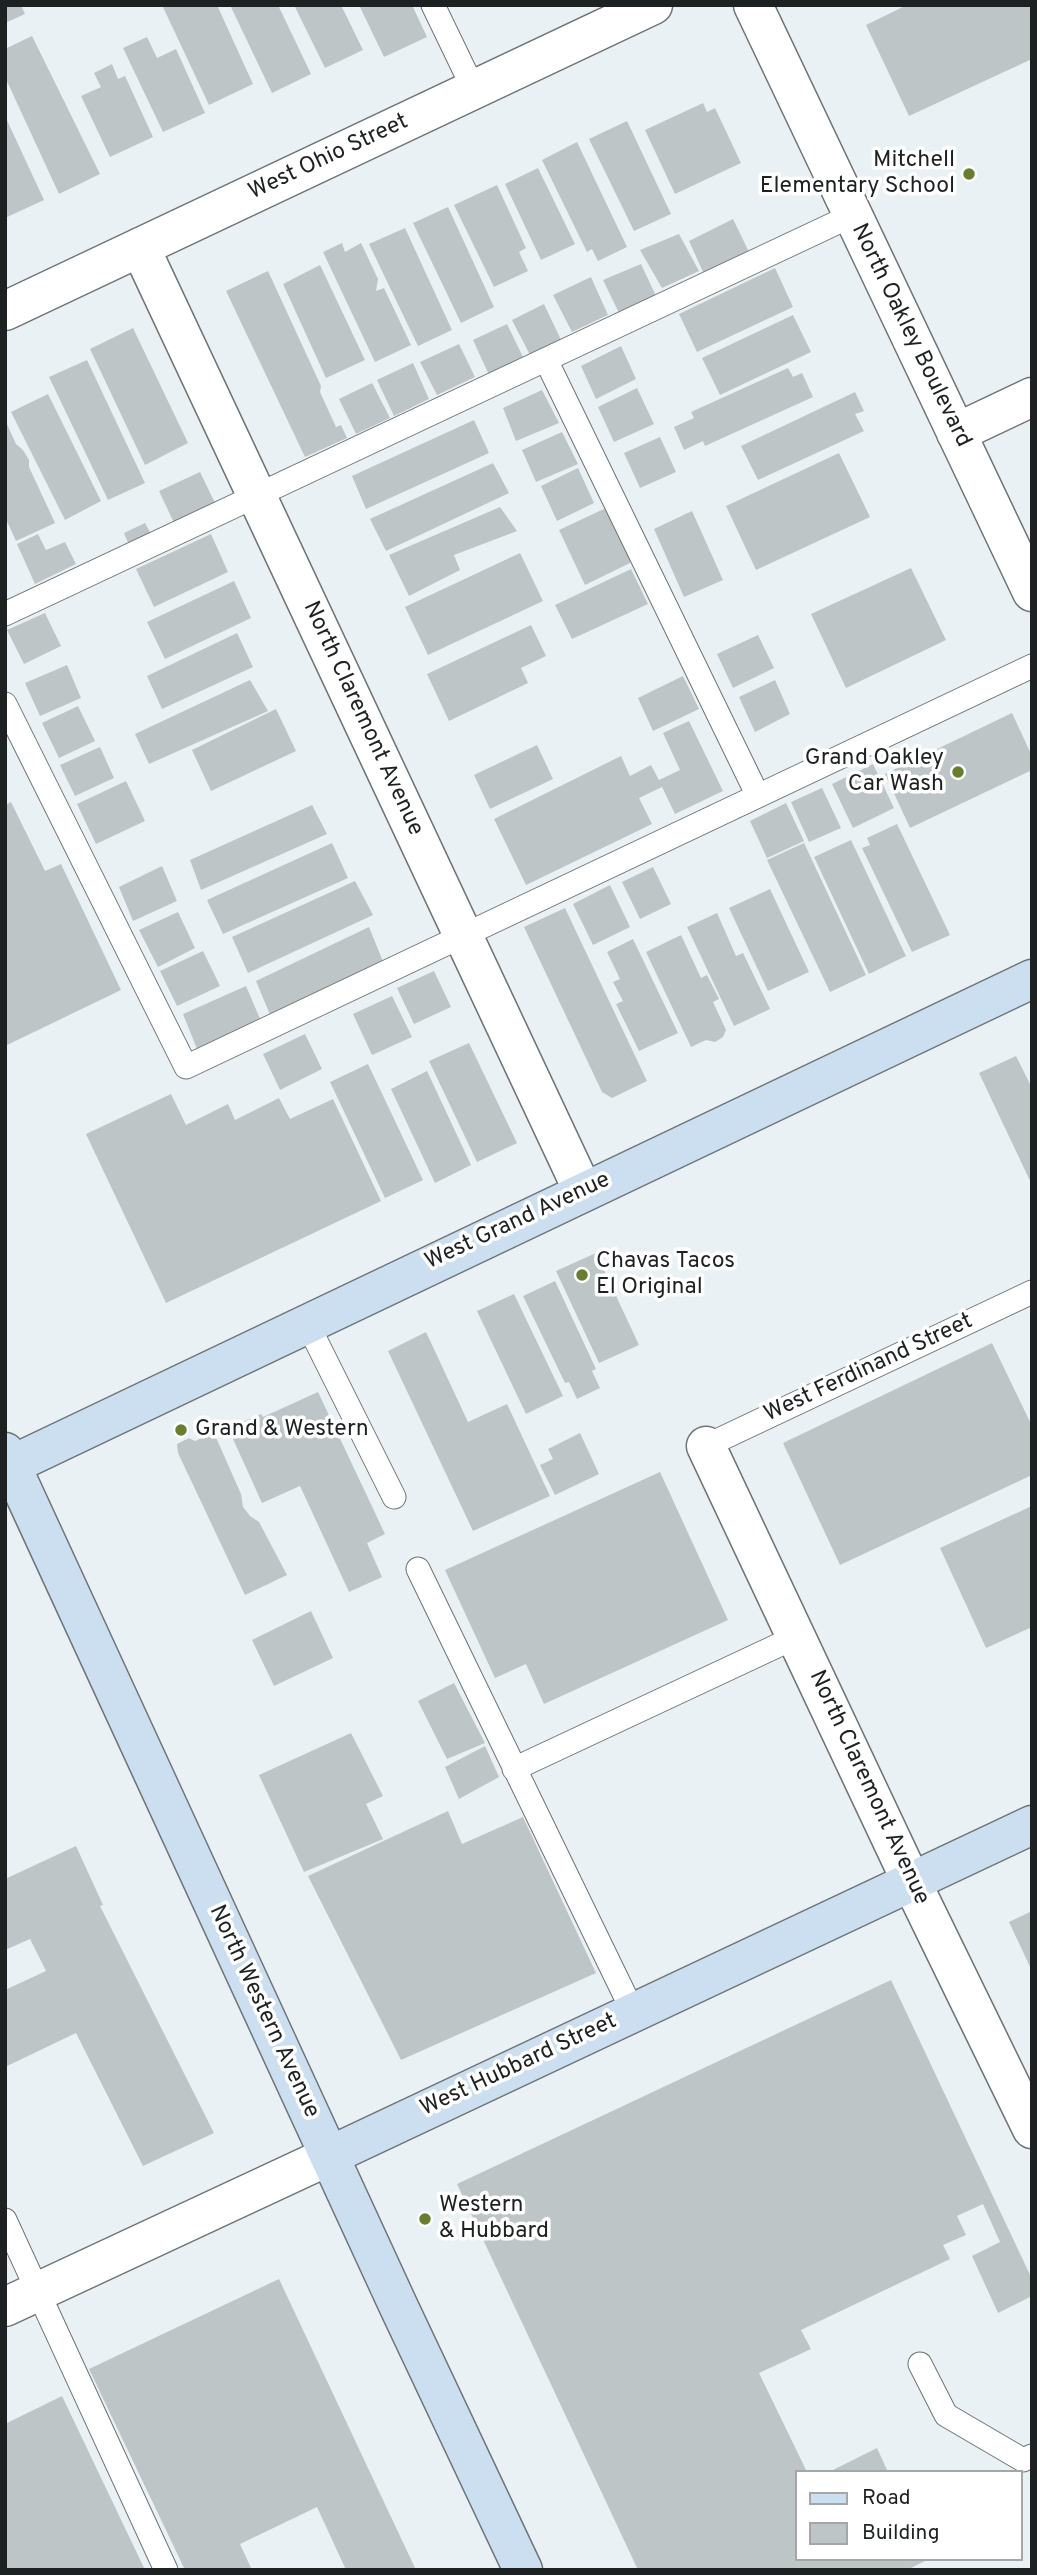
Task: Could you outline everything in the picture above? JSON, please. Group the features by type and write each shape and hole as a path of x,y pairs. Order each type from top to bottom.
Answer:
{"main road":[{"name":"West Grand Avenue","path":"7,1462 307,1323 1032,979"},
{"name":"North Western Avenue","path":"7,1462 523,2570"},
{"name":"West Hubbard Street","path":"329,2156 1032,1825"}],"street":[{"name":"West Ohio Street","path":"5,311 653,5"},
{"name":"North Oakley Boulevard","path":"753,5 1032,592"},
{"name":"North Claremont Avenue","path":"140,247 583,1191"},
{"path":"956,433 1032,397"},
{"name":"North Claremont Avenue","path":"706,1446 911,1881 1032,2129"},
{"name":"West Hubbard Street","path":"22,2299 329,2156"}],"lane":[{"path":"433,5 474,90"},
{"path":"5,614 853,215"},
{"path":"546,360 758,796"},
{"path":"5,704 186,1067 1032,666"},
{"name":"West Ferdinand Street","path":"706,1446 1032,1292"},
{"path":"307,1323 394,1497"},
{"path":"418,1569 632,2012"},
{"path":"514,1769 796,1637"},
{"path":"5,2220 22,2299 166,2570"},
{"path":"920,2364 946,2414 1023,2460 1032,2456"}],"building":[{"path":"5,5 21,5 25,14 5,23"},
{"path":"162,5 217,5 253,84 209,105"},
{"path":"230,5 278,5 311,74 272,93"},
{"path":"294,5 341,5 363,50 325,68"},
{"path":"359,5 412,5 427,37 384,57"},
{"path":"907,5 1032,5 1032,59 909,116 866,25"},
{"path":"32,36 100,174 59,194 5,77 5,49"},
{"path":"147,37 157,58 176,49 205,113 163,132 123,48"},
{"path":"112,64 118,79 125,76 153,137 110,157 81,96 101,87 94,73"},
{"path":"703,103 707,112 715,108 741,163 675,194 645,130"},
{"path":"5,116 44,200 5,218"},
{"path":"627,121 671,214 634,231 589,139"},
{"path":"577,142 627,247 598,261 592,249 587,252 542,160"},
{"path":"538,168 575,244 541,260 505,184"},
{"path":"497,185 526,248 519,252 528,271 494,287 454,205"},
{"path":"448,207 494,307 461,323 413,223"},
{"path":"733,219 749,252 704,274 689,241"},
{"path":"405,228 452,330 418,346 369,244"},
{"path":"679,234 699,271 662,288 640,250"},
{"path":"342,243 345,252 361,243 378,279 376,291 384,288 411,345 375,362 323,252"},
{"path":"641,264 656,296 619,313 603,280"},
{"path":"320,265 365,360 326,378 283,284"},
{"path":"775,268 793,307 697,352 679,314"},
{"path":"268,271 321,386 320,392 336,427 341,425 347,438 305,457 226,291"},
{"path":"591,277 608,315 572,332 553,295"},
{"path":"544,304 562,342 531,357 512,320"},
{"path":"793,315 811,352 720,395 702,358"},
{"path":"507,324 524,359 489,375 473,340"},
{"path":"133,328 188,443 145,465 90,349"},
{"path":"459,344 475,377 437,395 420,362"},
{"path":"621,346 636,379 596,399 581,366"},
{"path":"87,360 145,483 108,500 49,377"},
{"path":"413,363 429,399 394,416 377,380"},
{"path":"788,368 793,377 802,373 813,397 705,446 703,441 684,450 674,427 694,418 691,412"},
{"path":"372,383 390,418 356,434 339,399"},
{"path":"637,388 654,424 614,442 598,407"},
{"path":"542,390 559,423 516,441 503,408"},
{"path":"855,392 864,411 855,414 864,431 758,480 741,446"},
{"path":"48,394 101,501 65,520 11,412"},
{"path":"5,420 16,444 29,460 29,467 55,523 16,541 5,517"},
{"path":"474,420 489,453 366,509 352,476"},
{"path":"562,432 578,464 536,482 522,450"},
{"path":"660,437 676,472 640,488 624,453"},
{"path":"839,453 870,517 756,570 726,506"},
{"path":"493,463 509,493 386,551 370,519"},
{"path":"578,468 594,503 557,521 541,486"},
{"path":"200,472 217,507 176,527 159,491"},
{"path":"500,507 517,531 454,555 460,570 409,596 389,555"},
{"path":"606,508 632,562 585,585 559,530"},
{"path":"692,511 723,580 684,597 654,529"},
{"path":"145,523 151,534 129,545 124,533"},
{"path":"38,534 46,550 65,542 76,564 35,584 17,544"},
{"path":"211,534 228,572 154,607 136,569"},
{"path":"520,553 543,601 428,655 405,607"},
{"path":"911,568 946,640 846,688 811,614"},
{"path":"631,569 648,604 572,639 555,605"},
{"path":"234,581 251,618 165,659 147,622"},
{"path":"45,613 61,646 24,664 7,630"},
{"path":"531,625 546,656 521,668 528,683 449,721 427,674"},
{"path":"237,633 253,667 162,709 147,676"},
{"path":"758,635 774,668 733,688 717,654"},
{"path":"67,665 81,698 40,716 25,683"},
{"path":"683,676 699,709 653,731 638,698"},
{"path":"250,680 268,711 149,764 135,734"},
{"path":"775,680 790,714 755,732 739,697"},
{"path":"78,706 95,741 59,758 42,723"},
{"path":"276,709 296,751 211,791 192,750"},
{"name":"Grand Oakley Car Wash","path":"1012,713 1032,756 1032,770 910,828 885,774"},
{"path":"689,721 723,791 675,814 662,787 639,798 652,824 526,885 494,819 621,756 630,776 651,765 659,780 680,770 663,733"},
{"path":"537,745 553,779 490,809 474,775"},
{"path":"100,747 114,778 75,796 60,765"},
{"path":"873,764 894,808 853,828 832,784"},
{"path":"126,781 145,821 96,844 77,804"},
{"path":"822,788 841,828 809,842 791,802"},
{"path":"11,802 45,871 61,864 121,990 5,1046 5,805"},
{"path":"786,803 804,841 767,858 750,821"},
{"path":"312,805 327,834 201,890 190,860"},
{"path":"897,824 950,935 912,952 862,848 870,845 867,838"},
{"path":"851,840 906,956 869,974 814,857"},
{"path":"332,843 348,878 223,934 207,900"},
{"path":"804,843 866,975 830,992 767,860"},
{"path":"162,866 177,901 133,921 119,887"},
{"path":"653,867 671,904 640,919 622,882"},
{"path":"355,881 373,915 248,973 232,937"},
{"path":"610,885 630,927 593,945 573,904"},
{"path":"770,889 809,972 768,991 729,908"},
{"path":"565,908 647,1081 612,1098 602,1092 524,927"},
{"path":"178,912 195,948 158,967 139,930"},
{"path":"717,913 736,956 743,953 770,1009 734,1026 687,927"},
{"path":"369,927 384,964 271,1017 256,981"},
{"path":"681,935 701,978 707,975 719,999 713,1002 726,1030 723,1037 715,1042 706,1040 691,1047 646,952"},
{"path":"633,939 678,1033 639,1051 616,1004 623,1001 613,982 620,979 607,952"},
{"path":"203,951 220,986 177,1006 160,971"},
{"path":"434,971 451,1007 414,1024 397,988"},
{"path":"246,986 261,1021 197,1049 183,1014"},
{"path":"392,996 412,1037 372,1055 353,1014"},
{"path":"305,1034 322,1069 280,1090 263,1054"},
{"path":"469,1043 517,1143 477,1162 429,1061"},
{"path":"1016,1056 1032,1088 1032,1185 979,1073"},
{"path":"368,1064 423,1180 385,1198 330,1082"},
{"path":"427,1071 471,1165 435,1183 391,1089"},
{"path":"171,1094 186,1125 228,1104 235,1120 279,1098 290,1119 333,1099 381,1201 166,1303 86,1134"},
{"path":"596,1253 639,1345 599,1363 556,1271"},
{"path":"555,1281 596,1369 592,1371 600,1388 577,1399 569,1382 565,1383 523,1296"},
{"path":"514,1294 563,1396 526,1414 477,1311"},
{"path":"426,1332 468,1422 507,1404 550,1496 473,1531 388,1351"},
{"path":"992,1343 1032,1426 1032,1475 840,1565 783,1443"},
{"path":"318,1392 385,1534 367,1543 382,1577 349,1592 300,1486 262,1503 228,1428 261,1414 263,1417"},
{"path":"214,1433 241,1494 243,1507 259,1522 287,1575 245,1595 178,1453 177,1444 189,1438 195,1441"},
{"path":"580,1433 599,1474 555,1495 540,1465 553,1459 548,1449"},
{"path":"660,1472 728,1620 544,1704 526,1664 495,1678 445,1570"},
{"path":"1032,1506 1032,1627 986,1648 940,1548"},
{"path":"311,1611 333,1658 274,1686 252,1640"},
{"path":"454,1683 485,1743 447,1759 418,1701"},
{"path":"351,1733 383,1796 366,1804 383,1839 304,1872 259,1775"},
{"path":"485,1746 499,1777 459,1799 445,1767"},
{"path":"448,1811 462,1844 523,1817 596,1973 401,2060 308,1876"},
{"path":"76,1846 103,1905 100,1906 214,2133 143,2166 76,2033 5,2067 5,1990 46,1971 30,1939 5,1950 5,1879"},
{"path":"1032,1911 1032,1971 1009,1922"},
{"path":"891,1980 1032,2279 1032,2296 998,2313 972,2256 1000,2242 983,2204 957,2216 966,2235 943,2245 950,2259 801,2330 811,2349 759,2373 806,2470 796,2470 796,2561 925,2561 907,2570 638,2570 457,2184"},
{"path":"279,2279 416,2570 346,2570 317,2507 240,2544 252,2570 185,2570 89,2369"},
{"path":"62,2396 145,2570 5,2570 5,2424"},
{"path":"877,2448 887,2470 833,2470"}],"place":[{"name":"Mitchell Elementary School","path":"969,174"},
{"name":"Grand Oakley Car Wash","path":"958,772"},
{"name":"Chavas Tacos El Original","path":"582,1275"},
{"name":"Grand & Western","path":"181,1430"},
{"name":"Western & Hubbard","path":"425,2219"}]}
